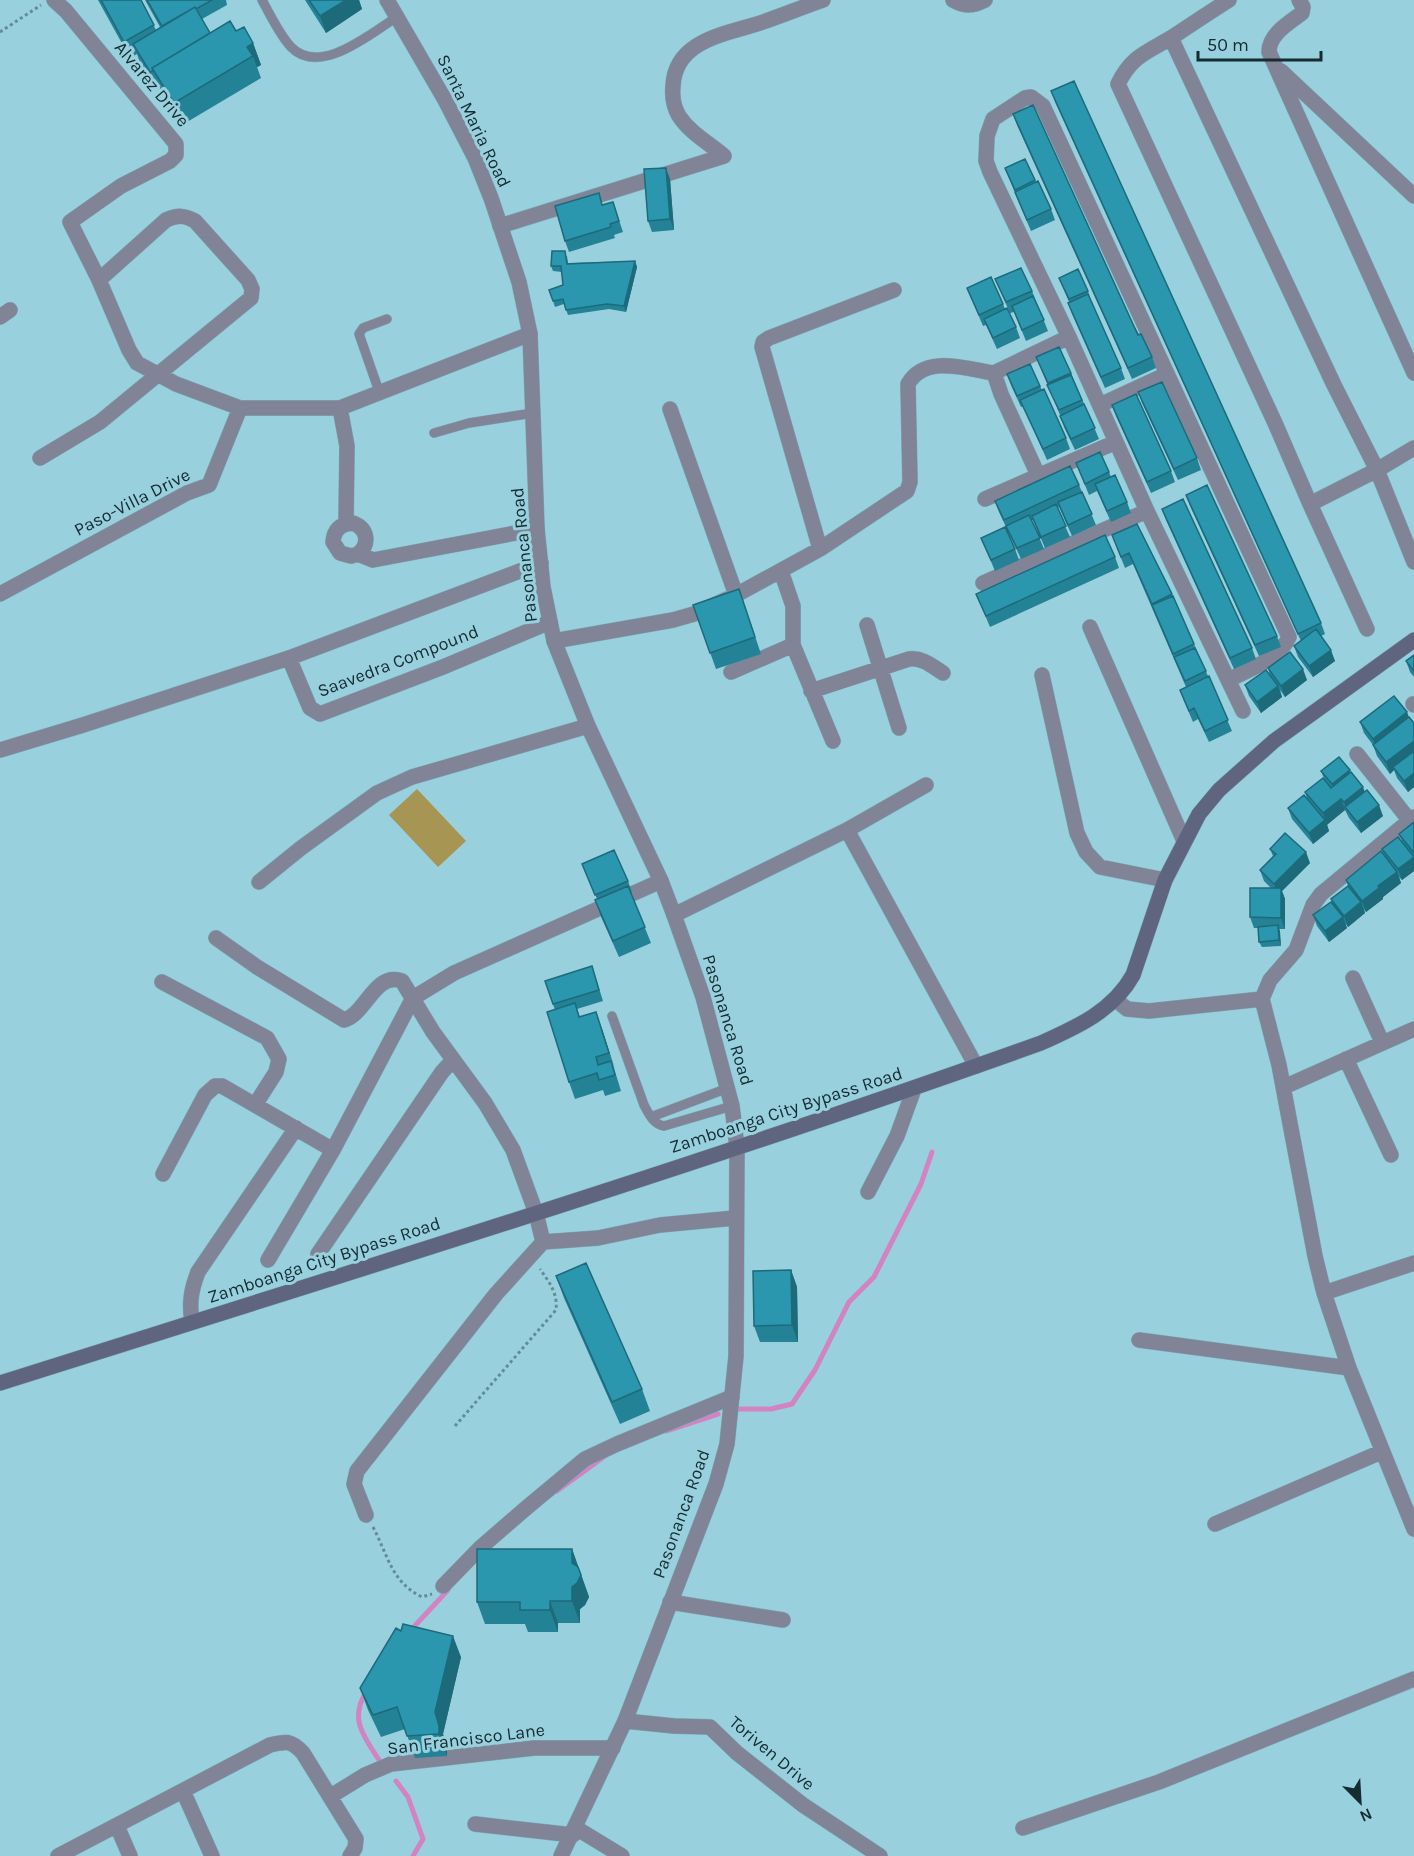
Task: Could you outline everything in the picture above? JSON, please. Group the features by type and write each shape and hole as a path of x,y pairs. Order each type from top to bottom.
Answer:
{"main road":[{"name":"Zamboanga City Bypass Road","path":"0,1383 536,1213 914,1089 1041,1043 1073,1028 1116,1000 1125,989 1133,975 1165,880 1199,814 1219,790 1274,741 1414,640"}],"street":[{"name":"Santa Maria Road","path":"387,0 475,158 519,282 530,334"},
{"path":"500,226 724,156 709,142 694,133 678,115 672,90 673,78 680,61 710,37 760,23 823,0"},
{"path":"953,0 966,6 976,5 985,0"},
{"path":"1229,0 1171,38 1139,55 1125,69 1118,84 1367,628"},
{"path":"1299,0 1303,7 1302,13 1276,34 1269,44 1269,52 1414,373"},
{"name":"Alvarez Drive","path":"49,2 66,11 176,144 177,152 170,161 121,186 70,222 99,280"},
{"path":"1171,38 1334,385 1377,470 1414,562"},
{"path":"1278,68 1414,196"},
{"path":"1229,680 1268,659 1284,647 1289,637 1043,106 1031,97 1024,98 993,120 987,136 987,161 997,188 1070,336 1147,511 1243,711"},
{"path":"40,458 100,422 157,374 246,305 251,298 252,289 248,280 195,221 186,216 177,216 166,220 99,280 129,350 137,363 157,374 176,384 240,408 340,408 530,334"},
{"path":"820,549 762,347 763,342 894,290"},
{"name":"Pasonanca Road","path":"530,334 537,529 540,563 554,641 588,726 661,881 674,915 703,998 728,1088 737,1147 736,1356 727,1444 716,1484 625,1721 561,1856"},
{"path":"554,641 673,620 694,614 736,595 820,549 907,491 910,482 908,384 913,376 936,365 994,373 1070,336"},
{"path":"994,373 1001,394 1038,475"},
{"path":"1100,405 1167,374"},
{"name":"Paso-Villa Drive","path":"0,594 187,493 209,485 240,408"},
{"path":"340,408 347,446 346,523"},
{"path":"670,409 736,595"},
{"path":"986,499 1116,442"},
{"path":"1310,504 1377,470 1414,448"},
{"path":"983,583 1147,511"},
{"path":"346,523 359,525 366,537 366,544 358,554 351,556 340,553 333,542 336,531 346,523"},
{"path":"358,554 373,560 382,560 537,529"},
{"path":"0,750 289,658 540,563"},
{"path":"781,571 793,606 793,645 833,741"},
{"name":"Saavedra Compound","path":"289,658 310,708 320,714 443,667 550,622"},
{"path":"867,626 899,728"},
{"path":"1090,627 1184,841"},
{"path":"730,672 793,645"},
{"path":"811,692 916,658 943,673"},
{"path":"1042,675 1077,833 1086,852 1100,867 1165,880"},
{"path":"259,882 301,848 377,793 412,777 588,726"},
{"path":"1357,754 1412,819 1321,894 1313,905 1296,950 1270,980 1262,999 1284,1087 1324,1293 1349,1368 1414,1529"},
{"path":"674,915 847,830 926,785"},
{"path":"847,830 976,1066"},
{"path":"268,1260 333,1150 413,998 454,973 661,881"},
{"path":"216,938 257,967 344,1020 355,1013 385,981 394,978 402,981 453,1060 485,1103 513,1150 536,1213 543,1242"},
{"path":"1353,978 1382,1042"},
{"path":"162,982 267,1038 279,1059 276,1072 255,1105"},
{"path":"1116,1000 1127,1009 1149,1011 1262,999"},
{"path":"1284,1087 1414,1029"},
{"path":"1346,1059 1390,1155"},
{"path":"318,1254 442,1072 453,1060"},
{"path":"163,1174 210,1089 215,1086 222,1086 333,1150"},
{"path":"868,1192 894,1143 914,1089"},
{"path":"192,1322 191,1291 198,1272 296,1128"},
{"path":"366,1515 354,1484 357,1471 496,1294 543,1242 598,1238 660,1225 735,1218"},
{"path":"1324,1293 1414,1263"},
{"path":"1140,1340 1349,1368"},
{"path":"443,1586 480,1548 585,1459 732,1397"},
{"path":"1215,1524 1382,1452"},
{"path":"670,1602 783,1620"},
{"path":"1023,1828 1159,1782 1414,1679"},
{"name":"Toriven Drive","path":"625,1721 710,1727 737,1753 803,1805 875,1855"},
{"path":"58,1856 270,1744 286,1742 296,1744 303,1753 356,1839 355,1848 350,1856"},
{"name":"San Francisco Lane","path":"331,1796 365,1774 391,1764 534,1748 613,1748"},
{"path":"183,1791 212,1856"},
{"path":"475,1824 574,1831 622,1856"},
{"path":"117,1826 130,1856"}],"lane":[{"path":"262,0 291,48 300,54 314,58 327,58 397,17"},
{"path":"380,394 359,334 363,328 387,319"},
{"path":"434,433 468,423 533,413"},
{"path":"612,1016 644,1105 658,1125 664,1126 732,1106"},
{"path":"651,1117 728,1088"}],"path":[{"path":"0,32 49,2"},
{"path":"455,1426 556,1310 557,1300 554,1291 531,1255"},
{"path":"366,1515 397,1578 409,1591 422,1597 432,1594 443,1586"}],"shaded area":[{"path":"417,789 466,841 438,867 389,815"}],"building":[{"path":"101,0 141,0 154,25 124,42"},
{"path":"147,0 212,0 162,26"},
{"path":"309,0 346,0 320,16"},
{"path":"195,7 210,33 152,68 153,71 150,72 133,44"},
{"path":"230,21 236,31 244,27 253,43 247,47 253,56 174,103 152,68"},
{"path":"1074,81 1321,623 1298,634 1051,91"},
{"path":"1033,105 1138,335 1141,334 1152,357 1128,368 1013,114"},
{"path":"1025,159 1035,180 1015,190 1005,168"},
{"path":"666,168 670,219 648,221 644,169"},
{"path":"1038,181 1051,209 1027,220 1015,192"},
{"path":"599,193 602,205 613,202 619,221 610,224 611,227 565,241 555,206"},
{"path":"552,251 565,251 567,264 635,261 624,306 607,304 566,310 563,299 553,301 549,290 563,285 561,266 551,266"},
{"path":"1021,268 1032,291 1006,302 995,279"},
{"path":"1078,269 1088,291 1069,299 1059,278"},
{"path":"991,277 1003,304 979,315 967,288"},
{"path":"1088,294 1121,368 1101,377 1068,303"},
{"path":"1033,296 1044,320 1022,330 1012,306"},
{"path":"1007,308 1016,327 993,338 984,319"},
{"path":"1059,347 1071,373 1048,383 1036,357"},
{"path":"1030,364 1040,386 1017,396 1007,374"},
{"path":"1071,375 1082,400 1059,410 1047,385"},
{"path":"1162,382 1197,458 1174,469 1138,392"},
{"path":"1044,389 1066,438 1043,449 1020,400"},
{"path":"1136,394 1171,471 1147,482 1112,405"},
{"path":"1084,404 1095,428 1071,439 1060,416"},
{"path":"1100,452 1109,472 1085,484 1076,463"},
{"path":"1070,466 1079,485 1004,520 995,501"},
{"path":"1115,475 1127,502 1107,511 1095,484"},
{"path":"1207,485 1277,636 1255,645 1186,495"},
{"path":"1082,492 1092,514 1068,525 1058,502"},
{"path":"1183,499 1252,648 1230,658 1162,509"},
{"path":"1056,504 1066,526 1041,537 1032,516"},
{"path":"1029,515 1040,538 1017,548 1006,526"},
{"path":"1137,524 1172,594 1152,604 1129,553 1121,557 1112,535"},
{"path":"1005,527 1015,549 991,560 981,538"},
{"path":"1105,535 1115,557 986,616 976,594"},
{"path":"739,589 755,637 710,653 693,605"},
{"path":"1173,596 1194,644 1173,654 1152,605"},
{"path":"1316,629 1331,650 1309,666 1294,646"},
{"path":"1195,648 1206,671 1185,681 1174,657"},
{"path":"1290,652 1303,669 1281,686 1268,668"},
{"path":"1414,655 1414,671 1406,661"},
{"path":"1266,670 1278,686 1257,702 1245,685"},
{"path":"1209,676 1228,720 1205,731 1194,708 1189,711 1180,690"},
{"path":"1394,696 1407,712 1373,739 1360,722"},
{"path":"1409,717 1414,723 1414,741 1386,762 1373,745"},
{"path":"1414,751 1414,773 1404,781 1393,767"},
{"path":"1339,757 1350,770 1332,784 1321,771"},
{"path":"1351,772 1363,787 1344,802 1341,799 1323,813 1305,792 1323,778 1331,788"},
{"path":"1367,790 1379,805 1357,822 1345,807"},
{"path":"1304,795 1325,820 1309,833 1288,808"},
{"path":"1414,822 1414,853 1399,834"},
{"path":"1285,833 1306,852 1274,884 1260,870 1276,854 1270,849"},
{"path":"1398,837 1414,857 1398,869 1382,849"},
{"path":"614,850 628,881 595,895 582,864"},
{"path":"1381,851 1397,872 1362,901 1346,880"},
{"path":"628,886 645,927 613,941 595,900"},
{"path":"1348,886 1361,902 1344,916 1331,899"},
{"path":"1250,888 1281,888 1281,918 1250,917"},
{"path":"1331,902 1343,917 1325,931 1313,915"},
{"path":"1278,925 1279,940 1259,942 1258,927"},
{"path":"592,966 599,990 553,1004 545,981"},
{"path":"575,1003 579,1017 596,1012 609,1053 596,1057 598,1065 611,1061 615,1075 599,1080 597,1073 569,1082 547,1012"},
{"path":"586,1263 642,1389 612,1402 556,1276"},
{"path":"791,1270 792,1325 754,1326 753,1271"},
{"path":"477,1549 572,1549 572,1563 578,1567 581,1575 572,1587 572,1601 550,1601 550,1610 520,1610 520,1602 477,1602"},
{"path":"403,1624 453,1636 435,1712 439,1734 407,1736 397,1707 373,1715 360,1688 396,1628 401,1631"}],"waterway":[{"path":"738,1409 771,1409 792,1404 815,1370 849,1302 874,1277 921,1184 932,1152"},
{"path":"666,1431 718,1414"},
{"path":"557,1491 605,1456"},
{"path":"410,1631 448,1590"},
{"path":"366,1692 361,1702 359,1721 365,1738 381,1763"},
{"path":"396,1781 408,1797 423,1839 413,1856"}]}
